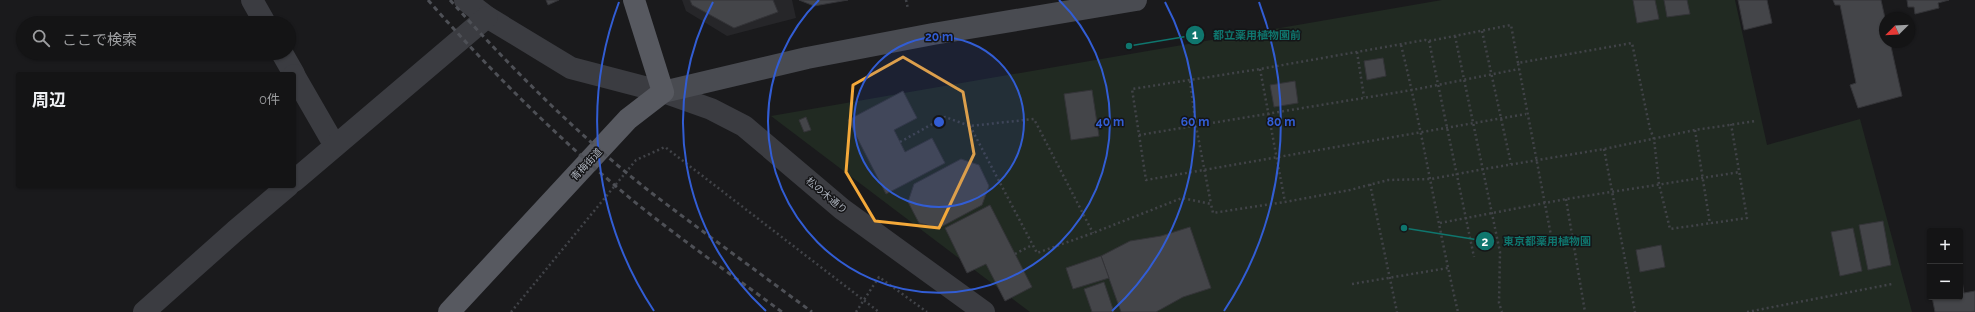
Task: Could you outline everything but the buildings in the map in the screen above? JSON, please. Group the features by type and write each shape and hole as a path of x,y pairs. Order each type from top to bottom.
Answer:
{"main road":[{"path":"634,0 663,92 807,58 933,34 1136,0"},
{"name":"青梅街道","path":"449,312 628,118 663,92"}],"street":[{"path":"252,0 261,16"},
{"name":"松の木通り","path":"465,0 487,17 572,68 663,92 711,109 744,126 842,209 984,312"},
{"path":"296,179 487,17"},
{"path":"286,60 293,72"},
{"path":"296,78 335,146"},
{"path":"144,312 286,188"}],"path":[{"path":"906,0 908,9"},
{"path":"1526,114 1146,180 1132,89 1190,81 1511,26 1526,114 1553,246 1574,243"},
{"path":"1482,31 1511,164"},
{"path":"1455,36 1484,169 1500,252 1499,303 1502,312"},
{"path":"1429,41 1467,217 1474,257"},
{"path":"1518,63 1632,43 1650,129 1654,138 1659,184 1670,230 1748,218 1730,124"},
{"path":"1401,44 1422,133 1458,312"},
{"path":"1357,52 1364,97"},
{"path":"1260,69 1285,202"},
{"path":"1139,135 1412,90 1519,69"},
{"path":"1190,81 1196,126 1213,213 1285,202 1388,180 1431,179 1604,149 1695,130 1756,121"},
{"path":"900,142 945,117 970,126 1034,118 1093,233"},
{"path":"970,126 1036,253 1093,233 1182,198 1212,204"},
{"path":"1695,130 1704,178 1710,224"},
{"path":"511,312 636,160 665,147 879,312"},
{"path":"1604,149 1635,312"},
{"path":"1440,223 1544,203 1740,172"},
{"path":"1370,184 1397,312"},
{"path":"1566,200 1585,312"},
{"path":"1015,254 1032,245"},
{"path":"1352,284 1448,268"},
{"path":"856,312 879,277 927,312"},
{"path":"1748,312 1892,284"}],"highlighted area":[{"path":"903,57 963,92 974,154 939,228 875,221 846,172 853,85"}],"shaded area":[{"path":"682,0 792,0 796,18 727,36 686,11"},
{"path":"1442,0 1735,0 1767,145 1860,119 1912,312 1030,312 771,116"}],"railway":[{"path":"428,0 500,78 551,128 604,176 668,228 782,312"},
{"path":"450,0 545,100 596,147 649,191 812,312"}],"place":[{"name":"都立薬用植物園前","path":"1129,46"},
{"name":"東京都薬用植物園","path":"1404,228"}]}
